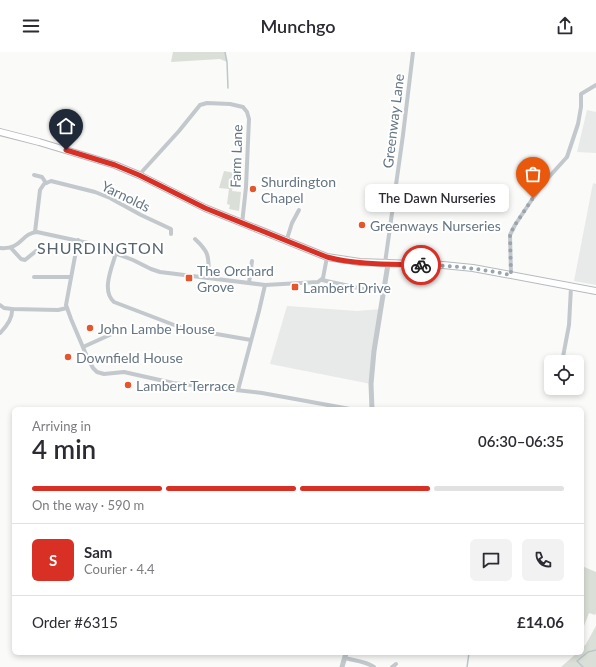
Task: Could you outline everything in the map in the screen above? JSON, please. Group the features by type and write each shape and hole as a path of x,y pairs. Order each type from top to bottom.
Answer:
{"main road":[{"path":"0,132 95,158 139,175 205,208 242,224 336,260 386,264 443,265 473,268 596,291"}],"street":[{"name":"Greenway Lane","path":"386,264 413,52"},
{"path":"511,275 510,234 533,198 548,178 567,157 578,124 581,107 581,94 596,85"},
{"name":"Farm Lane","path":"139,175 180,131 200,105 207,103 243,107 248,112 249,119 246,187 242,224"},
{"name":"Yarnolds","path":"34,175 42,177 46,183 51,181 95,192 110,198 171,231 173,224"},
{"path":"35,232 40,192 41,188 46,183"},
{"path":"286,242 292,223 299,210"},
{"path":"0,248 11,248 35,232 78,240 116,253 156,270 265,285 316,282 322,280 363,289"},
{"path":"195,238 207,252 209,278"},
{"path":"78,240 66,299 66,308 94,370 104,374 124,372 173,383 270,394 339,407"},
{"path":"11,248 21,259 26,260 36,251"},
{"path":"116,253 107,288 109,296 117,303 182,328 251,340"},
{"path":"322,280 327,257"},
{"path":"249,283 252,261"},
{"path":"372,407 371,384 374,351 386,264"},
{"path":"34,277 70,277"},
{"path":"238,390 265,285"},
{"path":"564,355 570,325 571,287"},
{"path":"0,305 4,308 12,309 58,310 66,308"},
{"path":"0,333 5,329 8,323 12,309"},
{"path":"83,347 114,333"},
{"path":"342,667 346,656 354,661 366,662 374,667"}],"shaded area":[{"path":"173,52 225,52 227,62 220,59 171,62"},
{"path":"587,110 596,112 596,153 577,152"},
{"path":"224,171 235,173 232,191 241,192 239,211 229,209 230,205 227,204 229,189 219,188"},
{"path":"593,183 596,184 596,285 574,281"},
{"path":"287,306 357,311 381,309 371,384 270,364"},
{"path":"584,567 596,572 596,613 595,615 589,613 584,626"},
{"path":"596,626 596,667 561,667 575,655 584,655 584,646"}],"waterway":[{"path":"225,52 228,88"},
{"path":"583,667 577,661 588,652 596,650"},
{"path":"467,667 469,655"}],"way so far":[{"path":"421,265 443,265 473,268 511,275 510,234 533,198"}],"place":[{"name":"Shurdington Chapel","path":"253,189"},
{"name":"The Dawn Nurseries","path":"533,198"},
{"name":"Greenways Nurseries","path":"362,225"},
{"name":"The Orchard Grove","path":"189,278"},
{"name":"Lambert Drive","path":"295,287"},
{"name":"John Lambe House","path":"90,328"},
{"name":"Downfield House","path":"68,357"},
{"name":"Lambert Terrace","path":"128,385"}],"district":[{"name":"SHURDINGTON","path":"101,247"}],"route":[{"path":"66,150 115,165 139,175 205,208 286,242 336,260 421,265"}]}
